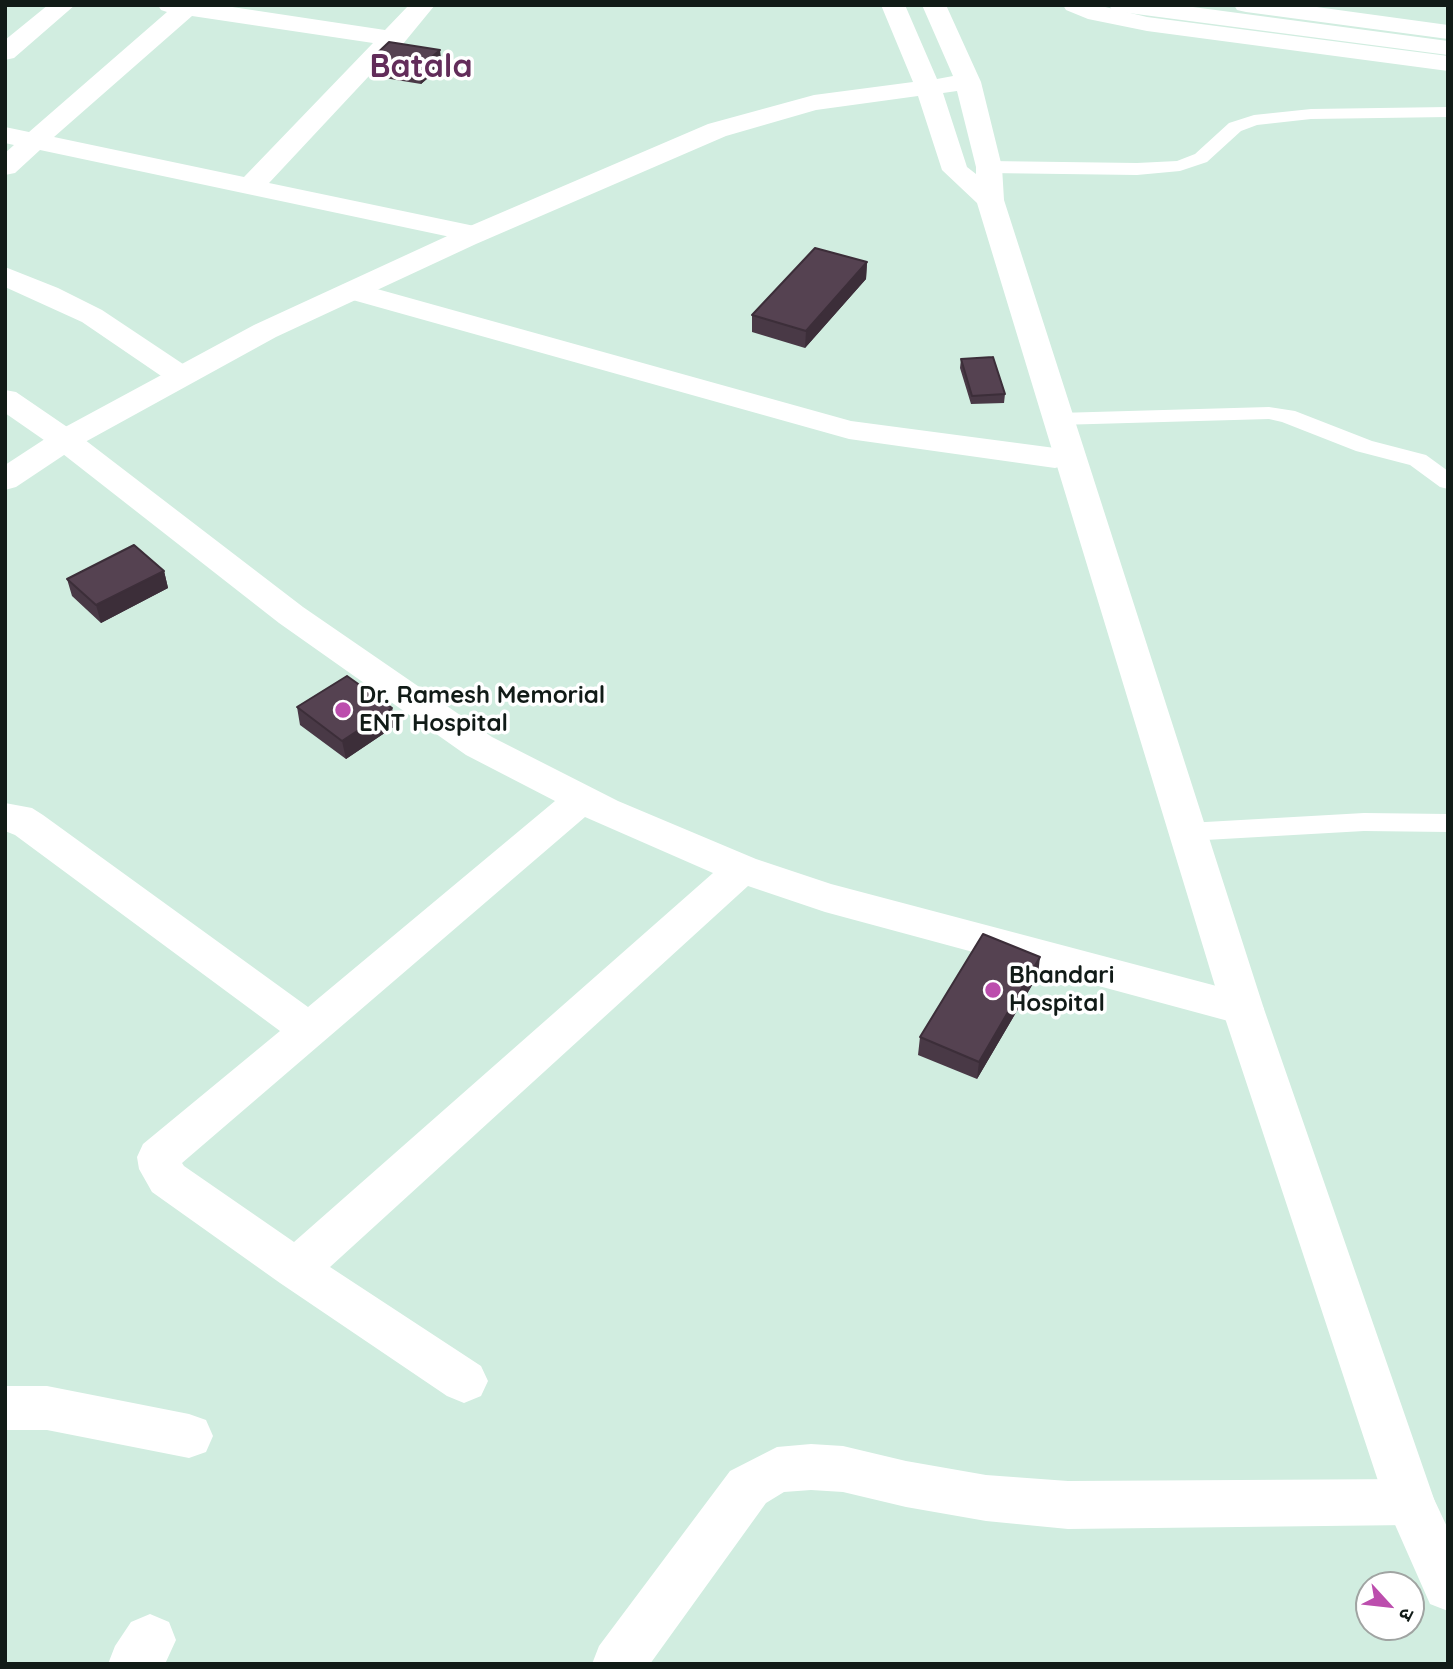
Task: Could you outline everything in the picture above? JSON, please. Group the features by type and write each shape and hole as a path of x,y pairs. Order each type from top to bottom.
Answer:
{"street":[{"path":"5,53 64,5"},
{"path":"250,187 394,39 423,5"},
{"path":"893,5 928,87 955,170 989,183"},
{"path":"934,5 968,82 989,183 1058,419 1243,1009 1410,1502 1448,1586"},
{"path":"1075,5 1097,14 1147,24 1448,64"},
{"path":"5,167 178,6 394,39"},
{"path":"1125,6 1448,48"},
{"path":"1260,6 1448,32"},
{"path":"5,480 65,440 265,331 474,234 717,130 814,103 968,82"},
{"path":"5,135 474,234"},
{"path":"5,276 92,316 181,376"},
{"path":"352,290 849,430 1055,458"},
{"path":"5,399 65,440 291,615 479,746 582,799 742,869 825,897 1243,1009"},
{"path":"464,1381 296,1269 168,1179 161,1169 159,1157 582,799"},
{"path":"5,817 18,818 29,825 309,1029"},
{"path":"296,1269 742,869"},
{"path":"5,1408 47,1408 189,1436"},
{"path":"618,1664 748,1487 777,1470 811,1467 843,1469 986,1499 1068,1505 1410,1502"}],"lane":[{"path":"989,183 1180,166 1201,158 1235,127 1254,120 1311,114 1448,112"},
{"path":"1058,419 1269,413 1287,416 1364,446 1418,460 1448,482"},
{"path":"1188,832 1364,822 1448,823"}],"building":[{"path":"389,42 440,50 419,68 370,60"},
{"path":"815,248 867,262 806,331 752,315"},
{"path":"993,357 1005,394 972,396 961,359"},
{"path":"134,545 164,571 96,605 67,579"},
{"path":"347,676 392,708 342,741 297,707"},
{"path":"983,934 1040,957 979,1062 920,1037"}],"place":[{"name":"Dr. Ramesh Memorial ENT Hospital","path":"343,710"},
{"name":"Bhandari Hospital","path":"993,990"}],"district":[{"name":"Batala","path":"421,67"}]}
